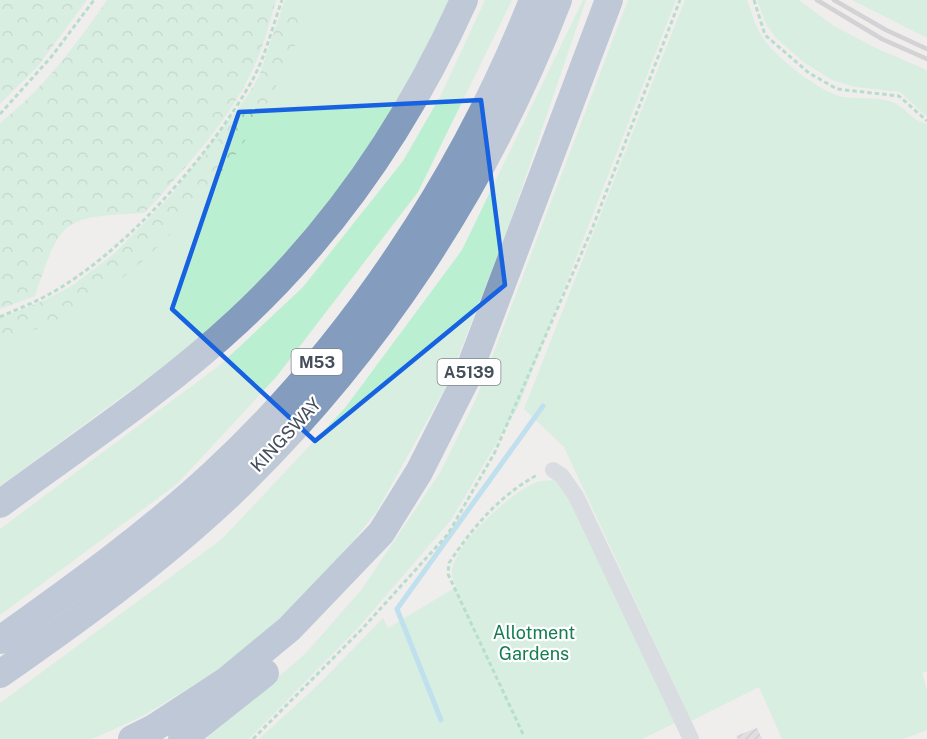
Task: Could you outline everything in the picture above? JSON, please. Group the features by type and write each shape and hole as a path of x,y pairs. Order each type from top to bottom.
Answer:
{"highway":[{"path":"0,504 179,371 237,321 285,274 329,223 372,166 445,42 464,0"},
{"name":"M53","path":"0,640 132,545 215,472 280,405 335,340 392,263 437,192 485,107 532,0"},
{"name":"KINGSWAY","path":"0,674 147,565 228,496 285,438 350,366 408,289 464,199 510,112 558,0"},
{"name":"A5139","path":"182,739 247,690 290,650 333,600 381,533 419,472 466,379 609,0"},
{"name":"A5139","path":"132,739 154,728 226,681 280,636 381,533"}],"street":[{"path":"553,470 562,476 576,496 691,739"}],"path":[{"path":"0,114 52,56 94,0"},
{"path":"0,317 47,296 101,259 158,207 208,145 254,76 282,0"},
{"path":"253,739 362,629 448,534 495,452 542,345 592,229 680,0"},
{"path":"754,0 765,35 809,73 837,89 899,96 927,121"},
{"path":"523,734 452,584 448,573 449,563 491,508 513,488 543,472 553,470"}],"highlighted area":[{"path":"481,100 505,285 315,441 172,309 239,112"}],"green space":[{"path":"0,0 87,0 38,66 0,104"},
{"path":"107,0 276,0 265,38 250,75 230,110 180,174 144,213 96,217 68,227 51,251 35,296 0,309 0,123 45,81"},
{"path":"285,0 300,0 298,9 304,22 283,72 256,122 224,171 186,217 145,259 99,295 51,323 0,341 0,318 45,300 75,284 114,254 183,183 231,124 259,76"},
{"path":"290,0 449,0 401,99 307,234 198,341 0,486 0,323 44,307 143,232 266,72"},
{"path":"485,0 512,0 418,192 277,376 177,484 0,615 0,529 220,365 303,287 403,161 441,95"},
{"path":"583,0 586,0 510,223 448,383 377,511 332,568 239,657 143,716 92,739 0,739 0,703 222,539 345,408 462,250"},
{"path":"628,0 676,0 519,405 451,520 358,628 249,739 206,739 306,653 362,589 441,471 476,399"},
{"path":"685,0 747,0 758,29 769,46 811,82 843,97 878,99 895,103 917,120 927,124 927,671 922,673 927,689 927,730 903,739 782,739 759,687 691,721 564,447 524,409"},
{"path":"757,0 799,0 834,26 880,50 927,70 927,117 900,92 855,87 832,80 805,63 776,38 766,24"},
{"path":"852,0 927,0 927,38"},
{"name":"Allotment Gardens","path":"553,480 563,486 677,722 642,739 259,739 320,683 383,618 388,628 456,587 452,570 463,546 473,533 499,508 524,489 539,481"}],"building":[{"path":"757,728 762,739 738,739 736,736"}],"waterway":[{"path":"441,720 397,609 543,406"}],"railway":[{"path":"817,0 882,39 927,59"},
{"path":"834,0 886,30 927,49"}]}
